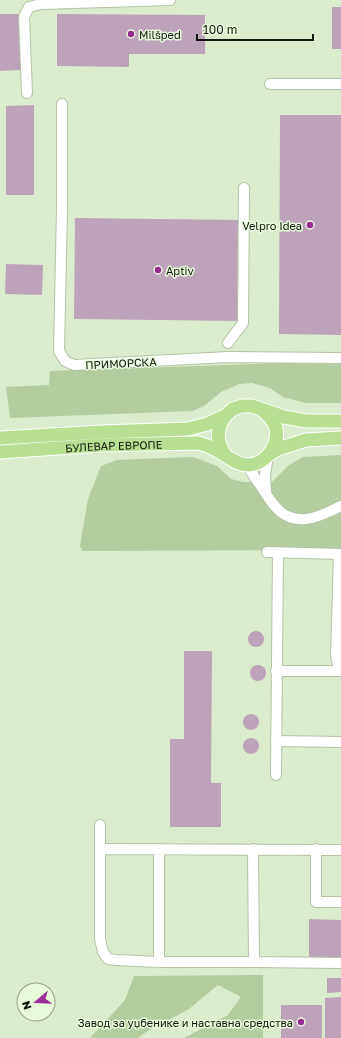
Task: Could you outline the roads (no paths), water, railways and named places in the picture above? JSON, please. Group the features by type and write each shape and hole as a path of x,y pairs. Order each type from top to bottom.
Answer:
{"main road":[{"name":"БУЛЕВАР ЕВРОПЕ","path":"0,438 188,429 207,424 225,416 233,409 242,406 252,406 284,417 306,421 341,421"},
{"path":"262,410 270,416 275,425 275,445 269,455"},
{"path":"225,416 220,423 218,431 220,448 225,455"},
{"path":"247,465 261,461 285,446 306,440 341,438"},
{"name":"БУЛЕВАР ЕВРОПЕ","path":"0,452 101,445 187,442 207,445 233,461 247,465"}],"street":[{"path":"27,93 24,17 29,7 41,4 74,1 170,0"},
{"path":"270,84 341,84"},
{"name":"ПРИМОРСКА","path":"62,104 62,208 59,351 65,361 74,365 228,357 341,358"},
{"path":"228,343 243,323 244,188"},
{"path":"266,493 265,475 269,455"},
{"path":"247,465 268,498 275,507 284,514 294,518 306,519 341,506"},
{"path":"267,552 340,554 336,656 341,671 276,671"},
{"path":"276,775 278,552"},
{"path":"276,741 341,742"},
{"path":"100,825 100,939 103,952 108,959 159,962 341,963"},
{"path":"100,849 341,850"},
{"path":"159,849 159,962"},
{"path":"253,849 254,962"},
{"path":"316,850 316,902 341,902"}],"place":[{"name":"Milšped","path":"131,34"},
{"name":"Velpro Idea","path":"310,225"},
{"name":"Aptiv","path":"158,270"},
{"name":"Завод за уџбенике и наставна средства","path":"301,1022"}]}
